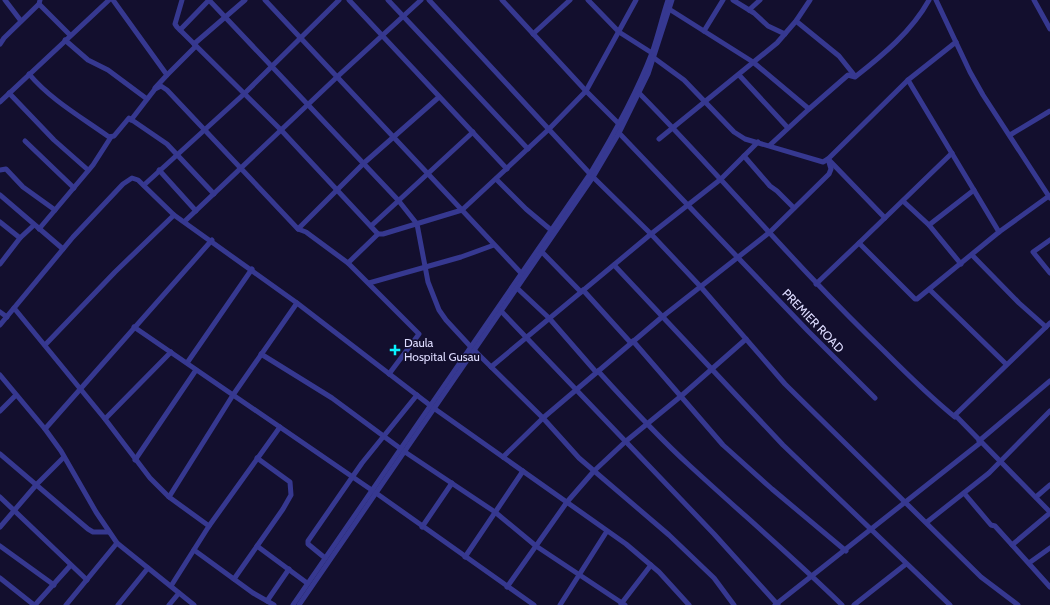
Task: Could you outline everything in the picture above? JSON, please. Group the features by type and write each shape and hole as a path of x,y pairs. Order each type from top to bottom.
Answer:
{"street":[{"path":"5,0 21,22"},
{"path":"114,0 167,74"},
{"path":"182,0 175,24 180,30 281,130 378,234"},
{"path":"180,30 209,0 226,17 364,163 398,200 417,224 428,282 439,310 446,320 472,349 594,471 669,535 714,578 734,605"},
{"path":"131,120 167,74 195,45 245,0"},
{"path":"265,0 521,272"},
{"path":"144,185 244,94 339,0"},
{"path":"349,0 507,168"},
{"path":"388,0 528,149"},
{"path":"185,221 308,104 421,0"},
{"path":"429,0 592,176 651,234 700,286 785,384 927,522 981,577 1018,605"},
{"path":"502,0 586,91 619,124"},
{"path":"533,34 570,0"},
{"path":"588,0 619,32 653,55 684,80 734,132 745,138 823,162 828,159 908,80 956,42"},
{"path":"348,263 378,234 462,210 496,179 549,129 586,91 636,0"},
{"path":"293,605 307,583 433,408 521,272 592,176 653,55 668,0"},
{"path":"472,349 502,310 542,252 619,133 639,92 672,0"},
{"path":"704,31 723,0"},
{"path":"733,0 749,10 768,26 785,34"},
{"path":"749,10 760,0"},
{"path":"659,139 777,43 796,21 810,0"},
{"path":"770,145 848,76 855,77 880,57 923,12 929,0"},
{"path":"860,243 915,299 930,290 999,232 1050,197 983,95 936,0"},
{"path":"1034,0 1050,29"},
{"path":"0,44 39,1 70,35"},
{"path":"0,102 106,1"},
{"path":"669,9 753,62 809,109"},
{"path":"796,21 838,56 855,77"},
{"path":"64,40 88,60 108,70 147,99"},
{"path":"29,74 44,91 56,101 111,137"},
{"path":"739,75 788,128"},
{"path":"908,80 999,232"},
{"path":"155,89 160,86 167,90 203,130 298,229 306,232 348,263 419,334 389,374"},
{"path":"639,92 770,232 816,284 924,390 955,417 1050,512 1012,545"},
{"path":"9,93 54,140 88,170"},
{"path":"298,229 336,189 439,97"},
{"path":"1010,135 1050,112"},
{"path":"39,229 74,188 111,137 117,133 129,118 167,144 214,194"},
{"path":"371,226 473,132"},
{"name":"PREMIER ROAD","path":"619,133 737,257 875,398"},
{"path":"25,141 74,188"},
{"path":"491,367 651,234 721,179 758,142"},
{"path":"816,284 860,243 952,152"},
{"path":"744,156 770,186 794,208"},
{"path":"503,456 542,418 662,316 770,232 829,174 831,169 828,159"},
{"path":"828,159 885,218"},
{"path":"0,170 6,169 23,187 55,210"},
{"path":"159,170 196,211"},
{"path":"0,325 64,249 123,184 132,178 144,185 174,215 185,221 252,269 433,408 503,456 607,531 651,565 689,605"},
{"path":"496,179 526,209 551,230"},
{"path":"929,225 974,190"},
{"path":"0,195 64,249"},
{"path":"903,201 929,225 961,264"},
{"path":"44,345 115,272 174,215"},
{"path":"1,225 20,238"},
{"path":"0,264 20,238 34,225"},
{"path":"45,429 212,240"},
{"path":"1050,240 1033,252 1050,273"},
{"path":"369,283 461,257 494,245"},
{"path":"542,252 632,342 723,445 772,489 846,551"},
{"path":"955,417 956,414 1006,364 1048,325 1019,304 972,255"},
{"path":"614,265 783,445 947,604"},
{"path":"187,364 252,269"},
{"path":"517,288 549,318 597,372 689,465 813,576 842,605"},
{"path":"930,290 1006,364"},
{"path":"169,497 233,395 297,303"},
{"path":"14,308 105,419 135,460 169,497 210,526"},
{"path":"502,310 625,442 703,522 776,604 906,503 980,442 1050,381"},
{"path":"0,312 7,317"},
{"path":"134,327 374,491 422,527 534,605"},
{"path":"507,587 567,502 594,471 625,442 680,397 746,339"},
{"path":"105,419 171,352"},
{"path":"261,354 332,398 384,437 495,512 536,546 622,604 651,565"},
{"path":"135,460 196,370"},
{"path":"0,375 45,429 117,543 194,605"},
{"path":"0,411 16,395"},
{"path":"325,558 308,544 308,541 352,477 417,395"},
{"path":"927,522 989,473 1050,411"},
{"path":"171,586 210,526 280,427"},
{"path":"0,454 37,484 88,530 93,532 109,532"},
{"path":"0,527 37,484 64,457"},
{"path":"234,579 283,509 291,495 290,482 258,458"},
{"path":"465,557 523,471"},
{"path":"422,527 452,483"},
{"path":"1036,497 1050,485"},
{"path":"299,605 374,491"},
{"path":"964,493 991,525 995,526 1050,586"},
{"path":"0,497 15,510 70,566 87,580"},
{"path":"560,605 607,531"},
{"path":"66,605 117,543"},
{"path":"0,546 54,585"},
{"path":"257,546 307,583"},
{"path":"1029,563 1050,548"},
{"path":"194,550 234,579 274,605"},
{"path":"854,605 906,564"},
{"path":"0,578 35,605 70,566"},
{"path":"118,605 148,568"},
{"path":"267,601 289,569"},
{"path":"1046,581 1050,576"},
{"path":"169,605 179,593"}],"place":[{"name":"Daula Hospital Gusau","path":"395,350"}]}
